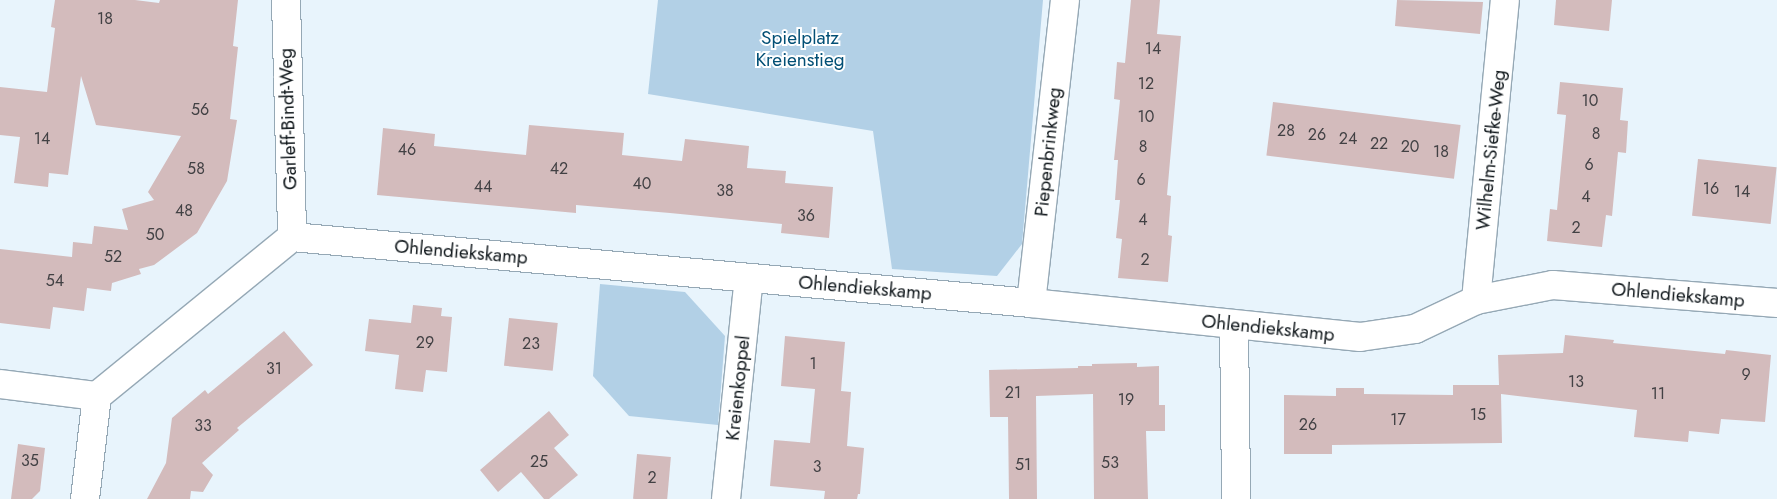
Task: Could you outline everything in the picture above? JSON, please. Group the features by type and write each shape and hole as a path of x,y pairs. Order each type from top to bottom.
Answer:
{"street":[{"name":"Garleff-Bindt-Weg","path":"286,0 292,237"},
{"name":"Piepenbrinkweg","path":"1031,303 1065,0"},
{"name":"Wilhelm-Siefke-Weg","path":"1476,300 1506,0"},
{"name":"Ohlendiekskamp","path":"292,237 1031,303 1360,337 1414,329 1476,300 1553,285 1777,303"},
{"path":"85,499 97,396 292,237"},
{"name":"Kreienkoppel","path":"726,499 750,278"},
{"path":"1234,325 1236,499"},
{"path":"0,384 97,396"}],"green space":[{"name":"Spielplatz Kreienstieg","path":"658,0 1043,0 1022,244 997,276 892,269 873,131 648,94"},
{"path":"600,284 685,292 725,336 718,425 629,416 593,376"}],"building":[{"path":"55,0 135,0 159,3 160,0 238,0 233,46 238,47 230,119 237,120 227,181 197,233 154,265 139,269 141,274 112,283 111,291 87,288 84,311 53,307 50,329 0,323 0,249 72,257 73,242 92,244 94,226 128,230 122,209 154,200 148,192 181,136 96,125 81,76 68,175 49,173 48,187 14,183 20,137 0,135 0,87 47,92 55,28 51,27"},
{"path":"1131,0 1160,0 1157,34 1181,36 1167,195 1171,196 1168,235 1172,236 1168,282 1118,278 1122,239 1116,238 1120,200 1115,200 1118,160 1114,160 1120,100 1114,99 1117,62 1125,63"},
{"path":"1397,0 1483,2 1480,34 1395,26"},
{"path":"1556,0 1612,0 1609,31 1554,25"},
{"path":"1560,82 1623,88 1620,120 1628,121 1626,153 1618,152 1612,216 1606,215 1602,247 1547,241 1550,209 1557,210 1566,115 1557,114"},
{"path":"1273,102 1461,125 1454,179 1266,156"},
{"path":"529,125 624,133 622,155 682,161 685,139 749,146 747,168 786,171 785,183 833,187 829,238 781,233 782,224 670,213 576,205 576,213 377,195 383,128 435,134 434,146 526,155"},
{"path":"1698,159 1777,167 1771,224 1692,216"},
{"path":"413,305 442,308 441,316 452,317 447,372 426,370 423,392 395,389 399,355 365,351 369,319 411,323"},
{"path":"509,318 558,323 553,371 504,366"},
{"path":"284,331 313,365 237,428 239,430 202,463 213,475 203,492 191,491 190,499 147,499 166,463 172,418 205,390 208,394"},
{"path":"1565,335 1614,340 1613,343 1725,354 1726,350 1771,355 1765,422 1721,419 1719,434 1689,431 1688,442 1634,437 1637,410 1501,394 1502,443 1332,445 1332,454 1284,454 1284,395 1336,396 1336,388 1364,388 1364,394 1453,395 1453,385 1499,385 1498,355 1563,353"},
{"path":"785,336 845,342 841,391 851,392 847,446 864,448 860,494 858,494 857,499 824,499 825,491 770,486 774,440 810,443 815,389 781,386"},
{"path":"1137,363 1137,367 1159,366 1159,405 1165,405 1165,431 1146,431 1148,499 1094,499 1093,394 1036,396 1037,499 1009,499 1008,417 990,417 989,370 1078,368 1078,366 1092,366 1092,364"},
{"path":"549,411 569,435 554,448 578,475 549,499 544,499 521,472 498,492 480,470"},
{"path":"18,444 45,448 40,491 32,499 11,499"},
{"path":"637,454 671,457 667,499 633,499"}]}
